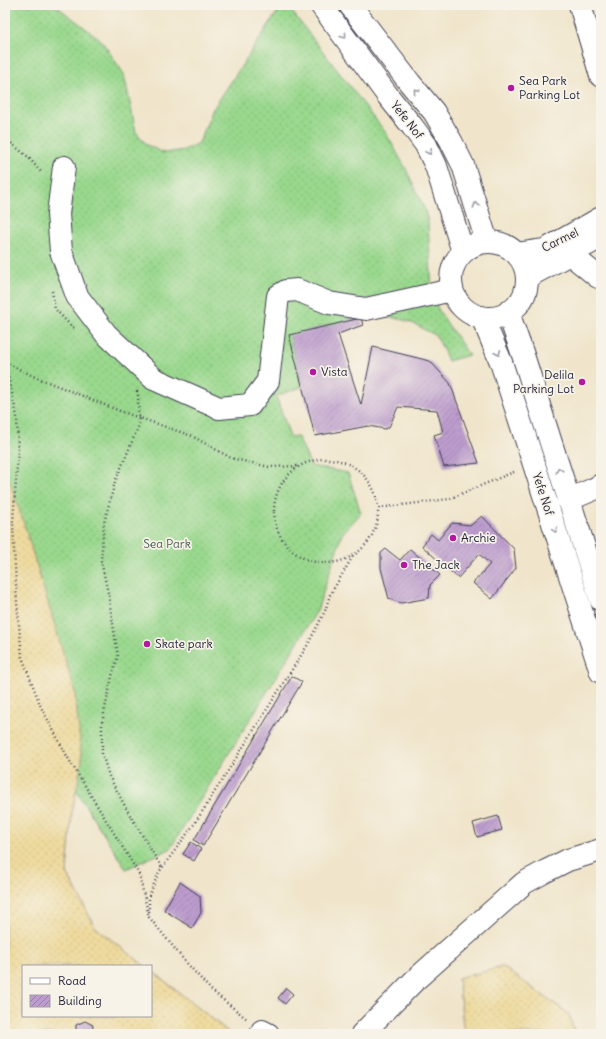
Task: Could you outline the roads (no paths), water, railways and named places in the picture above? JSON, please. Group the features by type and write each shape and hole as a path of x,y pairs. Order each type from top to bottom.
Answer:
{"main road":[{"name":"Yefe Nof","path":"321,5 426,145 436,166 463,252"},
{"name":"Yefe Nof","path":"350,5 434,112 451,141 463,165 488,242"},
{"path":"580,5 601,76"},
{"path":"55,172 61,251 77,296 106,334 154,379 219,408 250,405 268,381 278,296 286,291 297,290 329,302 366,309 452,290"},
{"name":"Carmel","path":"517,254 545,250 601,218"},
{"name":"Carmel","path":"528,277 601,237"},
{"path":"488,242 498,243 508,247 517,254 523,263 528,277 523,296 517,305 500,316 491,318 482,317 471,313 461,306 454,296 451,284 451,272 456,261 463,252 470,246 488,242"},
{"path":"570,254 598,277"},
{"name":"Yefe Nof","path":"508,312 601,600"},
{"name":"Yefe Nof","path":"482,317 501,362 601,672"},
{"path":"568,500 601,485"},
{"path":"362,1034 415,980 524,883 568,860 601,850"}],"place":[{"name":"Sea Park Parking Lot","path":"511,88"},
{"name":"Vista","path":"313,372"},
{"name":"Delila Parking Lot","path":"582,382"},
{"name":"Archie","path":"453,538"},
{"name":"The Jack","path":"404,565"},
{"name":"Skate park","path":"147,644"}],"park label":[{"name":"Sea Park","path":"167,544"}]}
